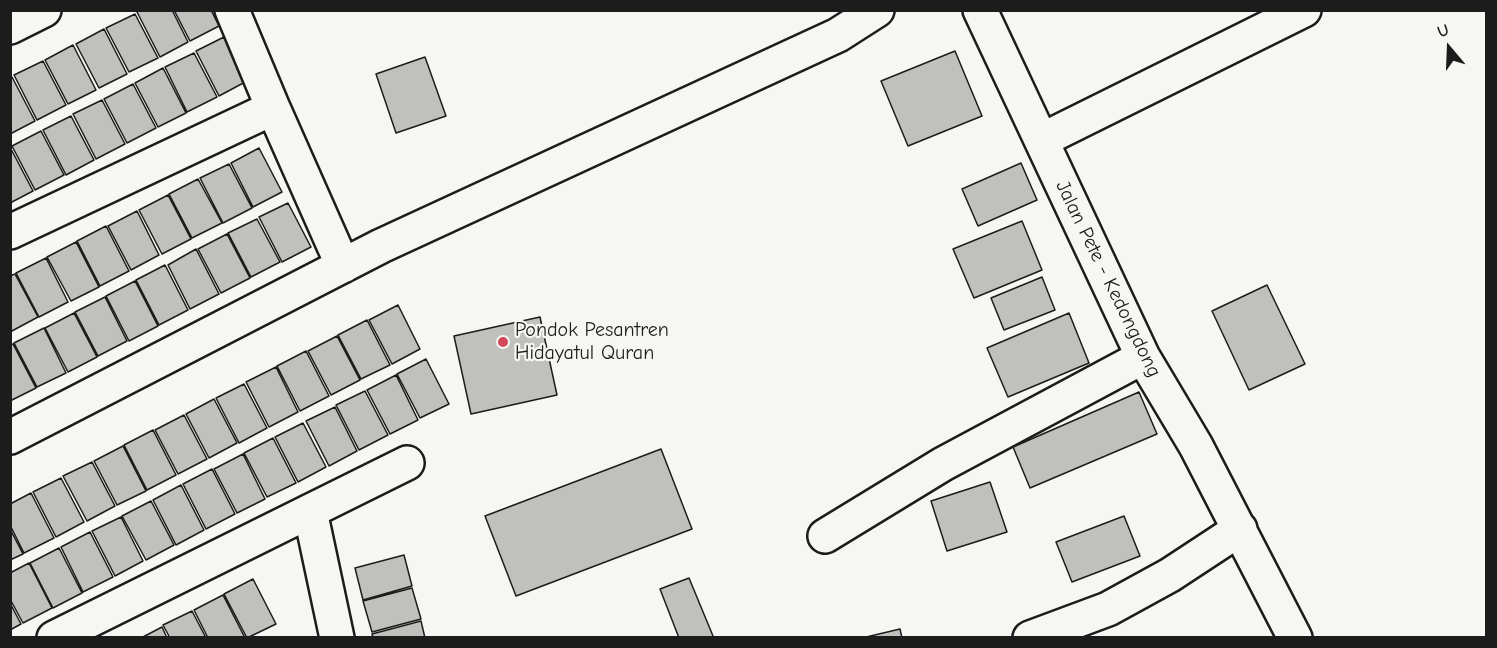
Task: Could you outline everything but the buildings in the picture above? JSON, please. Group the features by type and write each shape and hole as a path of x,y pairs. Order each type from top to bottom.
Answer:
{"street":[{"path":"10,27 44,10"},
{"path":"232,10 343,266"},
{"path":"10,437 381,246 838,35 877,10"},
{"name":"Jalan Pete - Kedongdong","path":"980,10 1143,357 1196,446 1295,638"},
{"path":"1042,140 1304,10"},
{"path":"10,232 273,108"},
{"path":"825,536 943,464 1143,357"},
{"path":"54,638 407,463"},
{"path":"310,511 337,638"},
{"path":"1030,638 1108,609 1170,575 1240,529"}],"place":[{"name":"Pondok Pesantren Hidayatul Quran","path":"503,342"}]}
